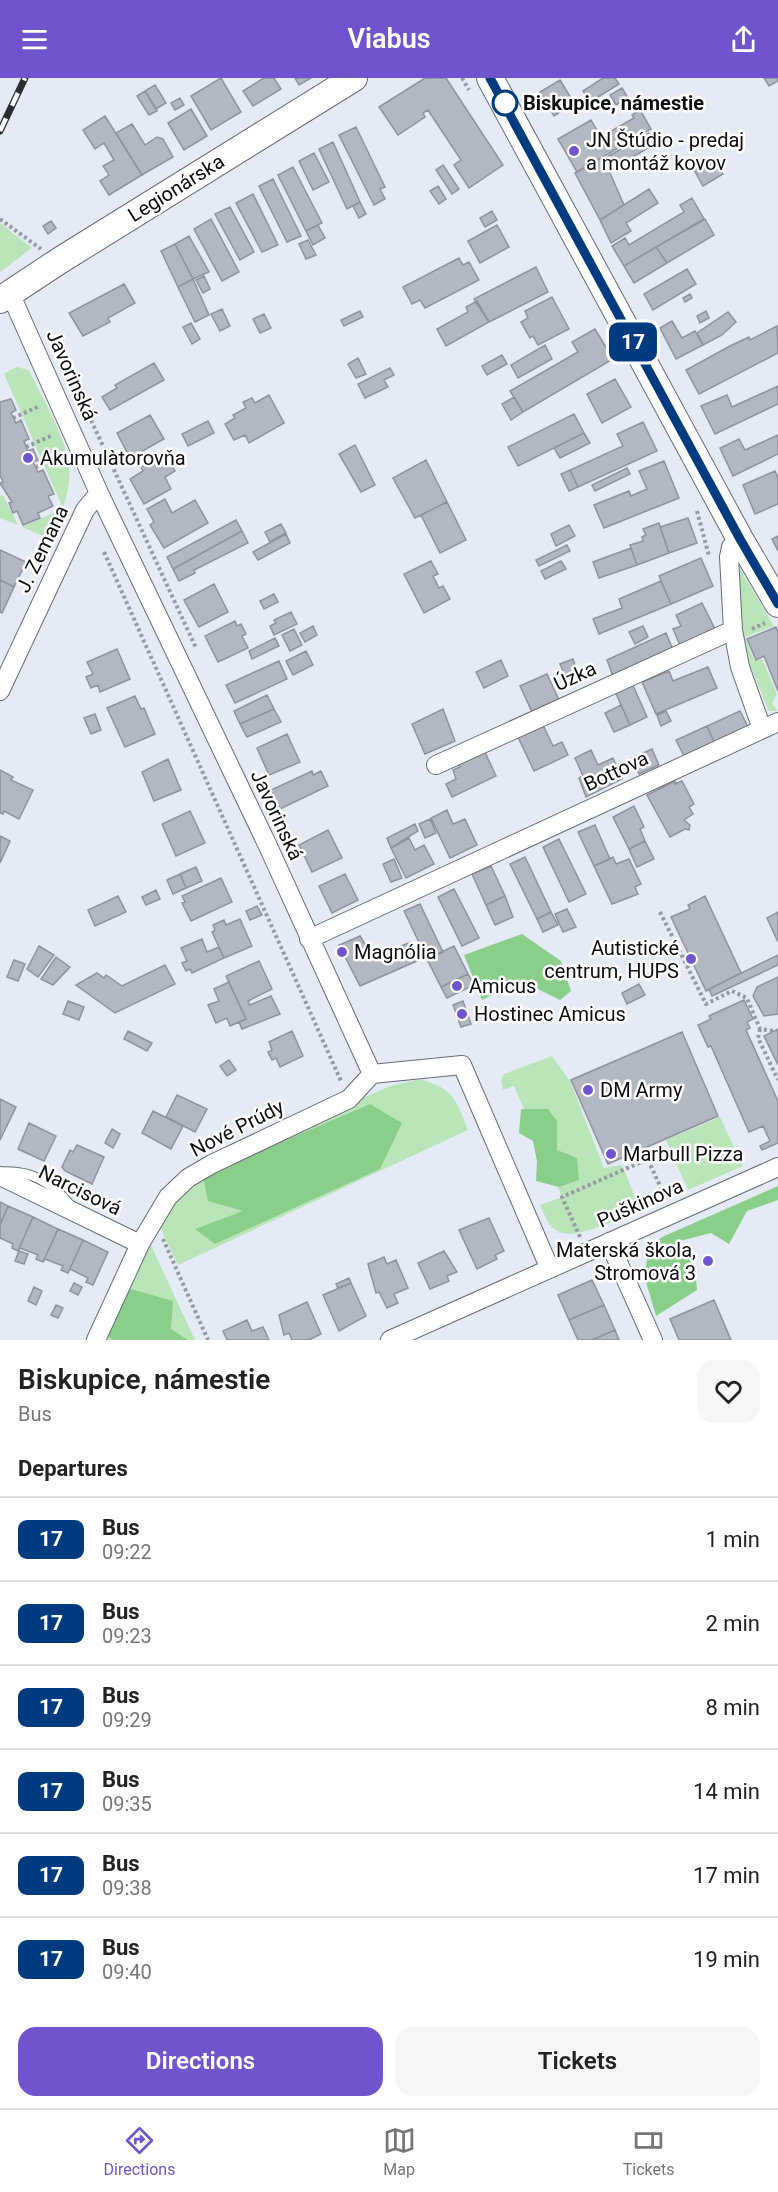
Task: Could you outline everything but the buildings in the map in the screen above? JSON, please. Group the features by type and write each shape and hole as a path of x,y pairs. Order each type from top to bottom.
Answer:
{"street":[{"name":"Legionárska","path":"5,297 354,78"},
{"path":"482,88 778,604"},
{"name":"Javorinská","path":"5,297 57,398 99,493 267,844 372,1074"},
{"name":"J. Zemana","path":"0,691 85,510 99,493"},
{"name":"Bottova","path":"309,939 770,725 740,666 734,630 729,557 731,547 740,539"},
{"name":"Úzka","path":"436,765 734,630"},
{"path":"372,1074 462,1065 549,1267"},
{"name":"Nové Prúdy","path":"96,1340 140,1244 168,1197 188,1178 204,1169 349,1099 372,1074"},
{"name":"Puškinova","path":"390,1340 549,1267 778,1167"},
{"name":"Narcisová","path":"0,1174 140,1244"},
{"path":"609,1242 653,1340"}],"path":[{"path":"462,78 482,88"},
{"path":"0,219 59,261"},
{"path":"52,335 202,659"},
{"path":"14,418 57,398"},
{"path":"26,447 70,428"},
{"path":"36,467 79,448"},
{"path":"696,508 711,561"},
{"path":"100,543 349,1099"},
{"path":"660,912 706,1004 732,991 747,998 760,1029 758,1038 778,1080"},
{"path":"760,1029 774,1031"},
{"path":"643,1149 673,1213"},
{"path":"587,1251 562,1197 648,1159"},
{"path":"154,1219 208,1340"}],"green space":[{"path":"0,223 32,248 0,272"},
{"path":"16,367 29,370 53,418 67,455 69,477 63,508 4,374"},
{"path":"3,495 18,525 0,518 0,496"},
{"path":"60,510 48,538 22,527"},
{"path":"731,554 774,626 745,637 754,660 762,659 777,694 772,704 778,711 769,711 739,638"},
{"path":"522,934 561,961 571,991 560,1000 522,981 482,1000 464,955"},
{"path":"552,1056 570,1081 604,1168 622,1165 641,1211 600,1227 577,1233 559,1232 547,1220 540,1205 562,1197 514,1086 503,1090 501,1081 504,1074"},
{"path":"420,1079 447,1091 457,1103 468,1130 178,1265 155,1217 196,1173 390,1086"},
{"path":"370,1104 402,1123 380,1169 215,1244 195,1229 243,1211 208,1201 203,1176"},
{"path":"521,1109 548,1109 557,1121 557,1150 577,1158 579,1180 559,1187 536,1181 537,1161 533,1141 519,1133"},
{"path":"720,1117 743,1166 688,1190 666,1140"},
{"path":"778,1186 778,1200 747,1211 729,1244 711,1233 680,1241 695,1269 697,1290 656,1316 644,1275 650,1246 662,1237"},
{"path":"148,1239 195,1340 102,1340"},
{"path":"127,1288 173,1301 171,1329 188,1340 113,1340 103,1332"}],"railway":[{"path":"0,131 25,78"}],"bus line":[{"name":"17","path":"490,78 740,539 778,604"}],"place":[{"name":"Biskupice, námestie","path":"505,103"},
{"name":"JN Štúdio - predaj a montáž kovov","path":"574,151"},
{"name":"Akumulàtorovňa","path":"28,458"},
{"name":"Magnólia","path":"342,952"},
{"name":"Autistické centrum, HUPS","path":"691,959"},
{"name":"Amicus","path":"457,986"},
{"name":"Hostinec Amicus","path":"462,1014"},
{"name":"DM Army","path":"588,1090"},
{"name":"Marbull Pizza","path":"611,1154"},
{"name":"Materská škola, Stromová 3","path":"708,1261"}]}
